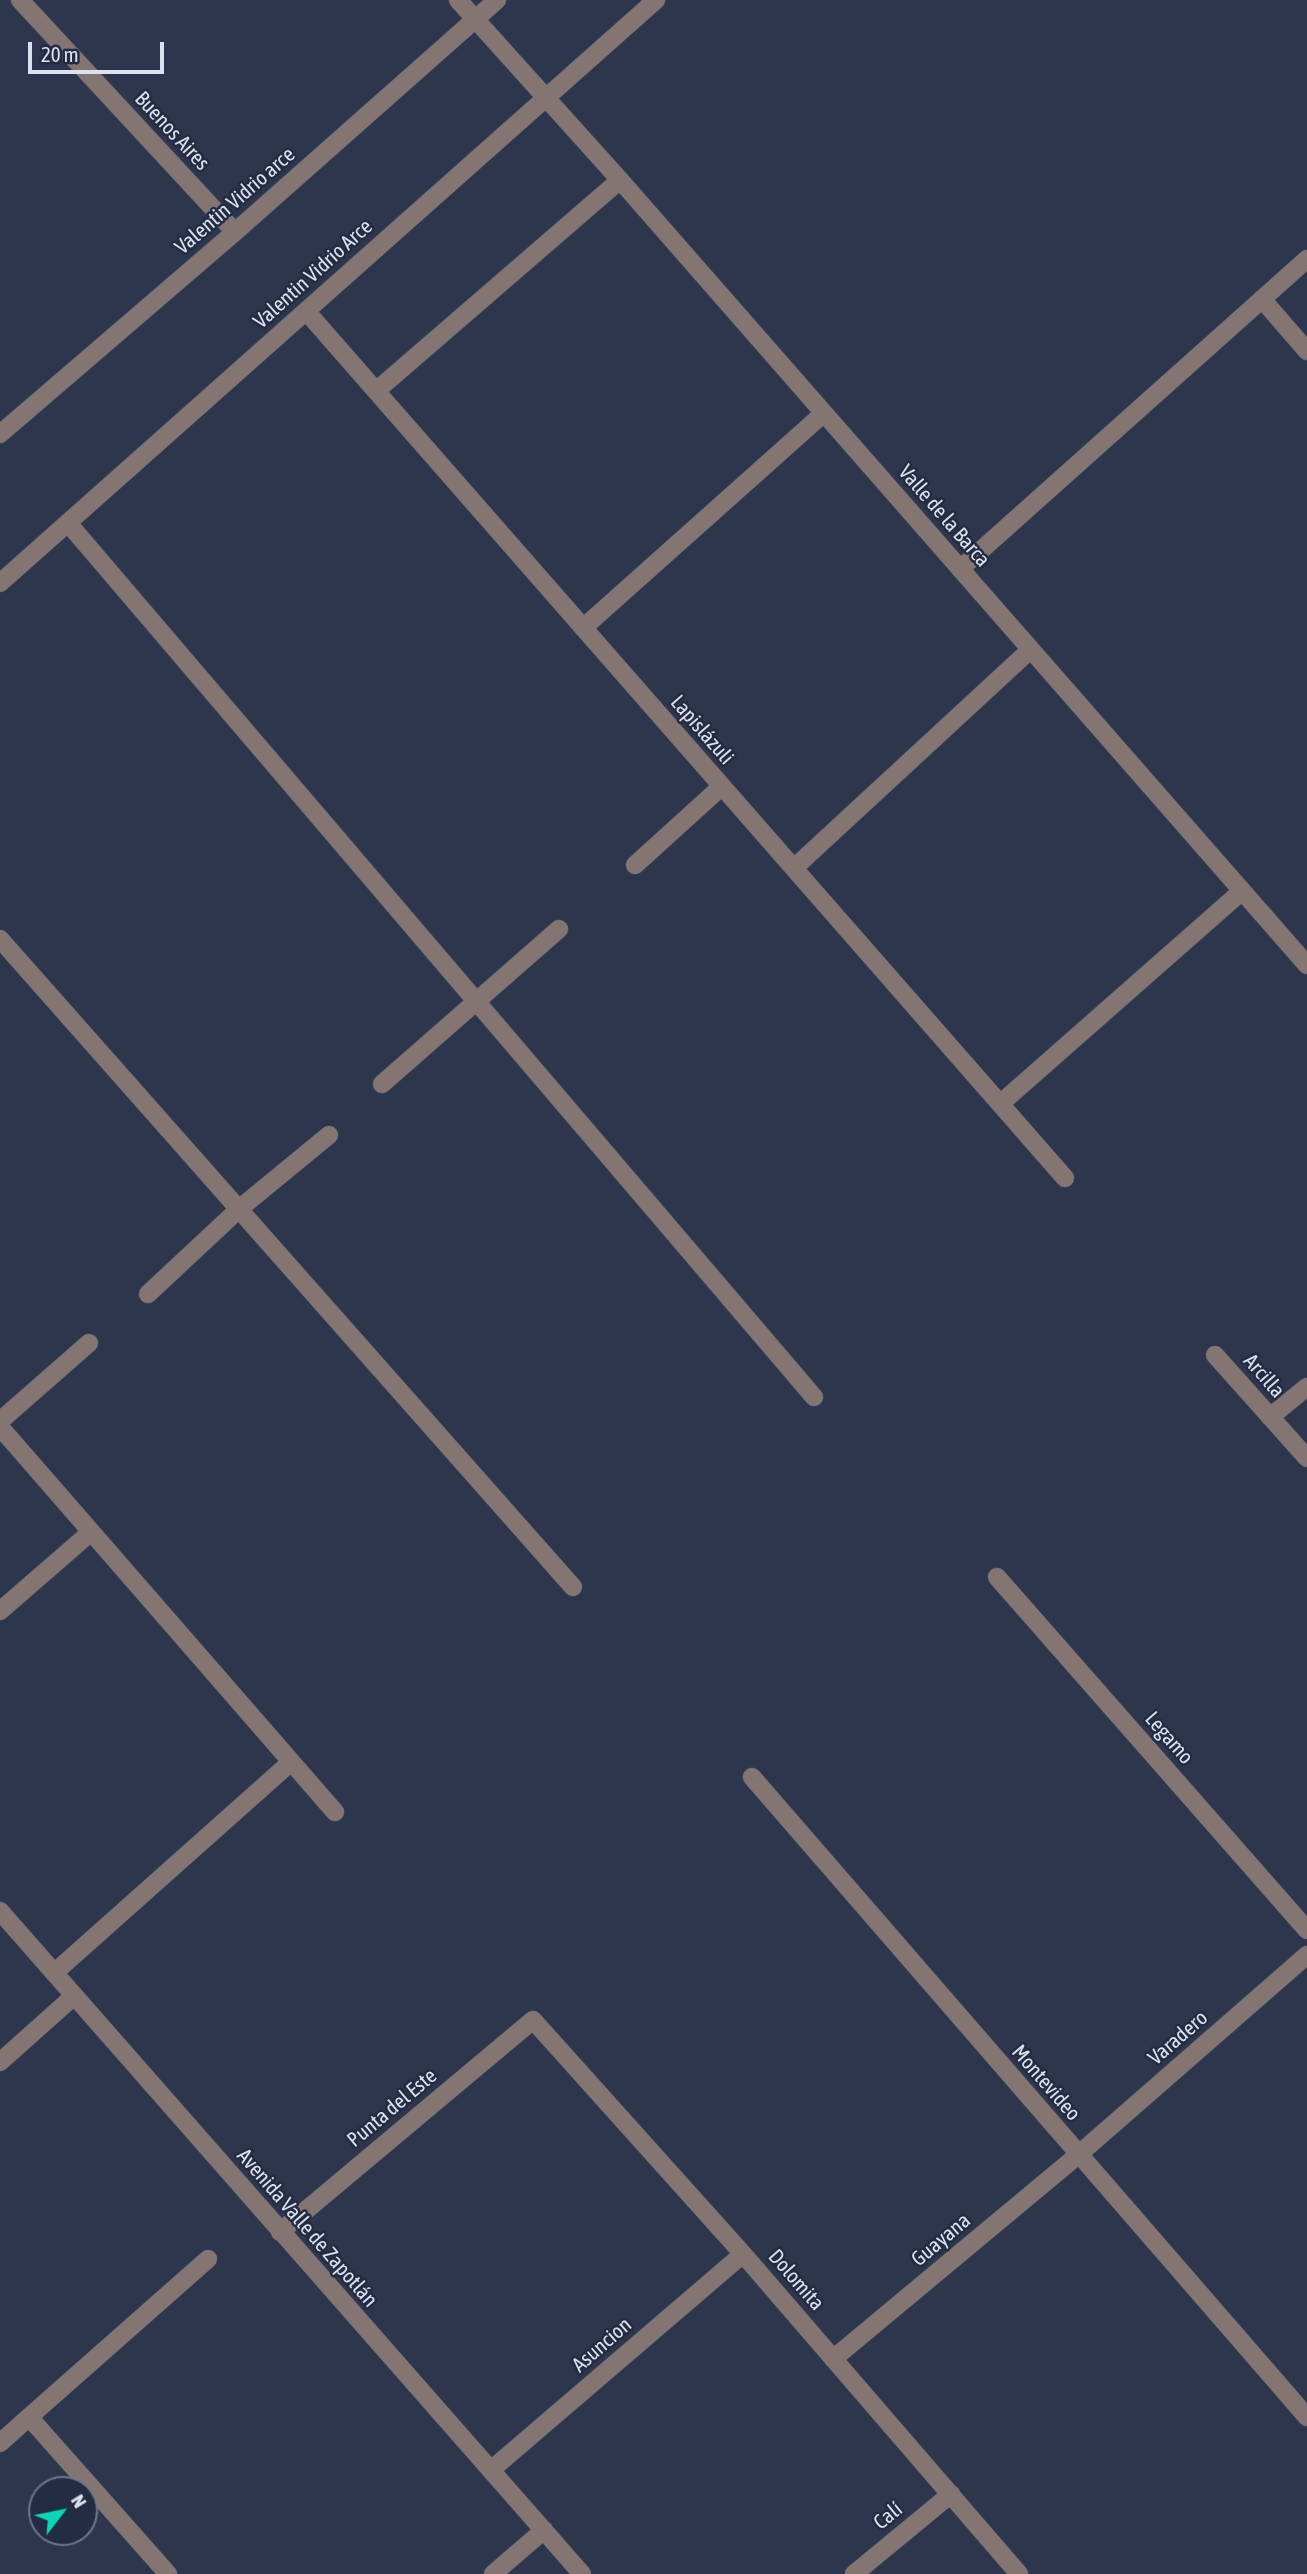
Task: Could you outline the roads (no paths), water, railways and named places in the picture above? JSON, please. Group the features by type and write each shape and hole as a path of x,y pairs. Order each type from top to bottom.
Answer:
{"street":[{"name":"Buenos Aires","path":"20,0 235,232"},
{"name":"Valle de la Barca","path":"458,0 620,180 1307,965"},
{"name":"Valentin Vidrio arce","path":"0,434 235,232 497,0"},
{"name":"Valentin Vidrio Arce","path":"0,583 656,0"},
{"path":"376,391 620,180"},
{"path":"960,569 1307,258"},
{"path":"1262,299 1307,351"},
{"name":"Lapislázuli","path":"306,311 1065,1178"},
{"path":"583,628 824,413"},
{"path":"68,523 814,1397"},
{"path":"794,868 1030,650"},
{"path":"635,865 722,787"},
{"path":"1000,1104 1242,891"},
{"path":"382,1084 559,929"},
{"path":"0,939 573,1587"},
{"path":"148,1294 239,1209 329,1135"},
{"path":"0,1422 89,1343"},
{"name":"Arcilla","path":"1215,1355 1307,1458"},
{"path":"1270,1417 1307,1387"},
{"path":"0,1427 335,1812"},
{"path":"0,1611 91,1532"},
{"name":"Legamo","path":"997,1577 1307,1930"},
{"path":"54,1973 291,1762"},
{"name":"Montevideo","path":"752,1777 1307,2417"},
{"name":"Avenida Valle de Zapotlán","path":"0,1911 582,2574"},
{"name":"Varadero","path":"1078,2155 1307,1955"},
{"path":"0,2062 75,1996"},
{"name":"Punta del Este","path":"280,2232 533,2020"},
{"name":"Dolomita","path":"533,2020 743,2254 1019,2574"},
{"name":"Guayana","path":"834,2359 1078,2155"},
{"name":"Asuncion","path":"491,2470 743,2254"},
{"path":"0,2443 208,2259"},
{"path":"29,2417 168,2574"},
{"name":"Calí","path":"854,2574 951,2494"},
{"path":"493,2574 544,2530"}]}
